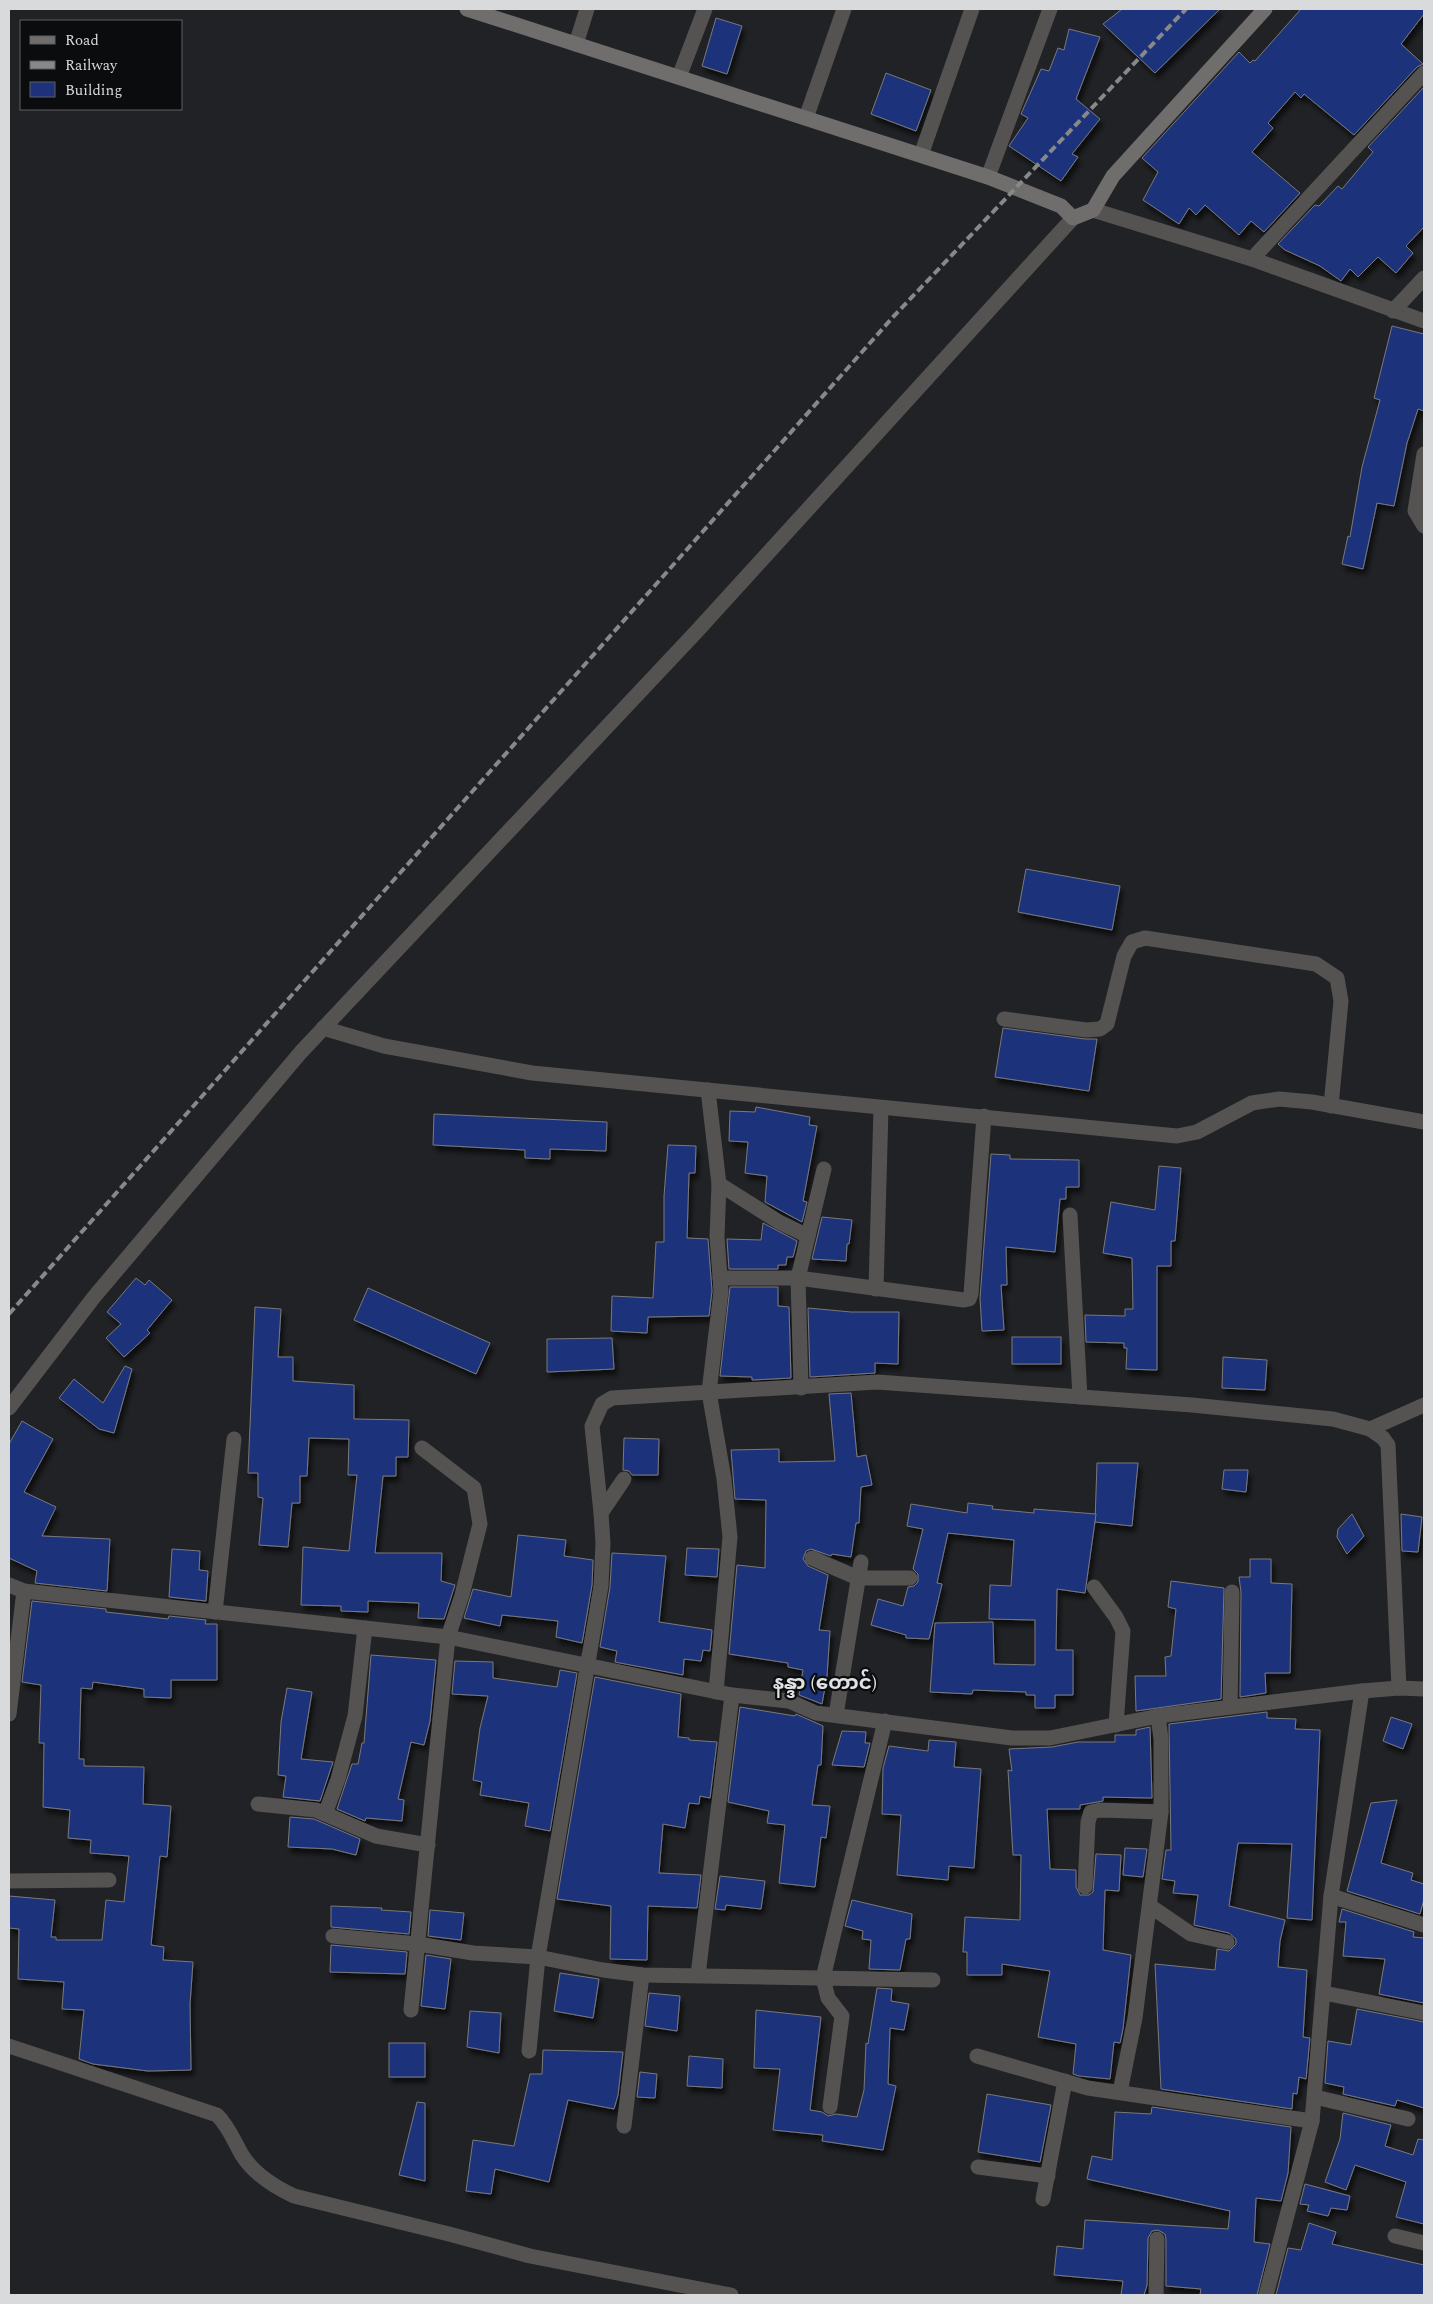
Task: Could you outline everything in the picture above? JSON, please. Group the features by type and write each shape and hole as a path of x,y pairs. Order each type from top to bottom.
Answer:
{"street":[{"path":"467,9 988,177 1061,206 1073,218"},
{"path":"576,44 587,9"},
{"path":"679,77 705,9"},
{"path":"806,118 844,9"},
{"path":"921,155 972,9"},
{"path":"988,177 1050,9"},
{"path":"9,1408 94,1297 324,1028 697,631 1073,218 1093,210 1113,176 1265,9"},
{"path":"1252,259 1424,73"},
{"path":"1093,210 1252,259 1424,321"},
{"path":"1394,311 1424,278"},
{"path":"1424,454 1415,511 1424,526"},
{"path":"1004,1019 1086,1030 1100,1029 1107,1024 1110,1016 1124,956 1132,942 1145,938 1316,964 1337,978 1341,1000 1331,1106"},
{"path":"324,1028 384,1046 532,1074 1177,1136 1197,1132 1252,1104 1279,1098 1424,1122"},
{"path":"708,1090 720,1184 717,1237 721,1292 709,1392 724,1480 730,1537 716,1692"},
{"path":"876,1289 881,1108"},
{"path":"720,1278 798,1278 964,1300 969,1299 971,1294 984,1116"},
{"path":"801,1388 798,1278 824,1169"},
{"path":"720,1184 779,1222 808,1236"},
{"path":"1070,1215 1080,1397"},
{"path":"529,2051 538,1957 589,1666 601,1586 603,1544 592,1426 602,1404 612,1398 877,1382 1192,1405 1333,1419 1370,1429 1388,1444 1399,1688"},
{"path":"1370,1429 1424,1405"},
{"path":"215,1612 234,1439"},
{"path":"411,2010 448,1637 462,1595 480,1524 474,1488 422,1448"},
{"path":"601,1513 624,1480"},
{"path":"812,1558 858,1578 910,1578"},
{"path":"836,1715 861,1562"},
{"path":"9,1585 24,1591 448,1637 716,1692 789,1701 816,1713 1012,1738 1050,1738 1158,1716 1362,1691 1399,1688 1424,1689"},
{"path":"1094,1587 1116,1617 1123,1631 1116,1725"},
{"path":"9,1714 24,1591"},
{"path":"1230,1707 1232,1592"},
{"path":"325,1814 338,1779 355,1716 365,1628"},
{"path":"1266,2295 1312,2121 1331,1896 1362,1691"},
{"path":"698,1975 732,1695"},
{"path":"1120,2092 1135,2018 1161,1812 1161,1739 1158,1716"},
{"path":"830,2107 842,2016 828,1998 823,1978 885,1721"},
{"path":"258,1804 316,1810 376,1836 428,1845"},
{"path":"1085,1887 1088,1822 1091,1812 1100,1810 1161,1812"},
{"path":"9,1881 109,1880"},
{"path":"1331,1896 1424,1925"},
{"path":"1150,1906 1192,1934 1227,1942"},
{"path":"334,1936 418,1944 473,1953 538,1957 603,1970 642,1975 933,1980"},
{"path":"624,2126 642,1975"},
{"path":"1324,1993 1424,2013"},
{"path":"9,2046 218,2115 228,2126 243,2157 273,2185 294,2196 450,2234 530,2256 730,2295"},
{"path":"976,2056 1088,2088 1312,2121"},
{"path":"1043,2199 1065,2081"},
{"path":"1315,2097 1408,2119"},
{"path":"978,2167 1048,2176"},
{"path":"1395,2236 1424,2243"},
{"path":"1156,2295 1157,2239"}],"building":[{"path":"1122,9 1220,9 1155,73 1103,24"},
{"path":"1301,9 1424,9 1424,14 1401,44 1423,64 1417,67 1354,135 1304,94 1301,98 1295,92 1268,123 1273,128 1252,152 1300,193 1264,232 1251,221 1239,235 1205,205 1196,215 1189,208 1179,224 1143,200 1158,172 1142,158 1239,52 1250,63 1253,60 1255,61"},
{"path":"716,18 742,26 727,74 702,66"},
{"path":"1069,29 1100,37 1076,99 1100,119 1072,154 1078,157 1061,181 1009,146 1028,118 1021,114 1041,69 1049,71 1058,48 1064,50"},
{"path":"886,73 931,90 916,131 871,114"},
{"path":"1424,87 1424,227 1406,246 1413,253 1396,273 1378,257 1358,277 1350,269 1341,281 1320,266 1285,250 1278,244 1315,205 1319,206 1338,186 1342,189 1373,152 1368,147"},
{"path":"1392,326 1424,334 1424,411 1418,409 1407,443 1394,506 1377,503 1363,569 1342,564 1348,536 1350,537 1362,467 1380,400 1374,398"},
{"path":"1026,869 1120,886 1112,930 1018,912"},
{"path":"1003,1028 1097,1039 1089,1091 995,1077"},
{"path":"756,1107 810,1117 809,1125 817,1126 803,1201 807,1202 802,1222 765,1202 767,1176 745,1173 748,1142 729,1141 730,1111 755,1112"},
{"path":"434,1114 607,1122 606,1151 550,1149 550,1159 525,1158 525,1150 433,1145"},
{"path":"668,1145 696,1146 695,1173 689,1173 687,1238 708,1239 712,1291 709,1316 648,1317 647,1333 611,1331 612,1296 653,1298 656,1242 664,1242 664,1196"},
{"path":"991,1154 1010,1155 1010,1159 1079,1160 1079,1187 1066,1187 1066,1199 1060,1199 1055,1252 1006,1247 1007,1285 1001,1285 1004,1330 982,1331 980,1298"},
{"path":"1159,1166 1181,1168 1175,1241 1171,1241 1171,1266 1157,1266 1157,1370 1126,1369 1127,1348 1124,1348 1124,1343 1086,1342 1085,1315 1125,1316 1125,1309 1133,1309 1132,1258 1103,1253 1111,1202 1155,1210"},
{"path":"822,1217 852,1220 846,1261 812,1259"},
{"path":"763,1223 797,1241 793,1257 787,1257 786,1265 778,1265 778,1269 729,1269 727,1239 761,1240"},
{"path":"136,1278 145,1285 149,1280 172,1300 147,1330 150,1333 124,1357 106,1338 121,1324 107,1312"},
{"path":"730,1287 778,1287 778,1306 789,1307 791,1378 752,1380 752,1377 720,1376"},
{"path":"368,1288 490,1343 476,1374 354,1320"},
{"path":"255,1307 281,1309 278,1357 293,1357 293,1381 354,1385 354,1419 409,1420 408,1457 396,1457 396,1476 383,1476 375,1553 442,1553 441,1581 455,1585 444,1619 418,1618 419,1603 368,1601 368,1612 341,1611 341,1606 301,1605 303,1547 349,1551 357,1475 348,1475 349,1439 309,1438 307,1476 300,1476 300,1503 292,1503 288,1547 259,1545 263,1498 258,1497 258,1473 248,1473"},
{"path":"808,1308 851,1312 899,1312 898,1364 875,1363 875,1373 810,1377"},
{"path":"1012,1337 1061,1337 1061,1364 1012,1364"},
{"path":"612,1338 614,1369 547,1372 547,1339"},
{"path":"1223,1357 1267,1360 1265,1390 1222,1388"},
{"path":"125,1366 132,1369 114,1433 99,1429 59,1398 74,1379 103,1403"},
{"path":"851,1393 857,1457 866,1455 872,1485 861,1487 859,1523 856,1523 851,1557 832,1554 831,1556 811,1549 806,1551 803,1559 808,1566 828,1575 819,1630 830,1631 827,1676 822,1704 799,1695 803,1670 788,1667 788,1663 729,1654 737,1565 765,1568 766,1500 735,1499 731,1450 779,1449 779,1462 835,1461 829,1394"},
{"path":"22,1421 53,1439 24,1492 56,1507 42,1536 110,1539 107,1591 35,1583 37,1571 9,1558 9,1444"},
{"path":"624,1438 659,1439 658,1475 632,1475 629,1471 623,1470"},
{"path":"1097,1463 1138,1463 1132,1526 1095,1522"},
{"path":"1224,1470 1248,1470 1246,1492 1222,1489"},
{"path":"968,1503 993,1506 992,1509 1034,1513 1034,1509 1096,1514 1085,1593 1057,1589 1056,1650 1073,1650 1073,1695 1055,1695 1055,1708 1035,1708 1035,1695 1026,1695 1026,1692 973,1690 972,1694 930,1692 935,1623 993,1622 994,1664 1035,1665 1035,1620 989,1619 990,1585 1011,1586 1014,1540 948,1533 937,1583 942,1584 929,1639 906,1638 906,1635 871,1625 878,1599 903,1606 908,1587 914,1586 918,1582 918,1574 913,1569 923,1529 907,1526 911,1504 967,1513"},
{"path":"1352,1514 1364,1536 1347,1554 1337,1537 1338,1529"},
{"path":"1401,1514 1422,1517 1418,1552 1402,1551"},
{"path":"518,1535 566,1540 564,1556 593,1560 592,1585 582,1643 556,1637 558,1621 502,1615 500,1626 464,1618 473,1589 511,1597"},
{"path":"687,1548 719,1549 717,1577 685,1575"},
{"path":"172,1549 200,1551 199,1570 208,1571 206,1601 169,1597"},
{"path":"612,1553 666,1556 659,1622 712,1630 710,1651 703,1650 701,1661 684,1659 683,1675 615,1662 617,1651 600,1647 610,1587"},
{"path":"1250,1559 1271,1559 1271,1583 1292,1584 1290,1673 1265,1673 1266,1693 1240,1697 1241,1592 1239,1577 1250,1577"},
{"path":"1171,1581 1224,1588 1221,1699 1136,1711 1135,1676 1166,1676 1165,1657 1171,1656 1176,1609 1168,1607"},
{"path":"32,1601 106,1609 106,1612 168,1619 169,1616 206,1620 205,1624 217,1624 217,1680 171,1680 171,1698 144,1697 144,1689 93,1682 92,1689 81,1688 79,1759 84,1759 84,1766 144,1767 143,1804 171,1806 167,1857 160,1856 151,1945 164,1947 163,1960 193,1962 190,2004 191,2070 148,2071 93,2064 79,2059 84,2010 62,2009 64,1982 18,1979 19,1929 9,1928 9,1896 55,1900 51,1937 56,1937 56,1940 102,1940 106,1900 124,1902 129,1856 90,1853 91,1840 68,1838 70,1810 43,1807 44,1743 39,1743 41,1685 22,1682"},
{"path":"371,1655 436,1660 430,1721 424,1745 411,1742 398,1799 404,1800 402,1821 366,1818 365,1821 337,1809 352,1764 358,1764 362,1743 364,1743"},
{"path":"455,1661 493,1662 493,1678 557,1687 560,1670 577,1673 550,1831 525,1826 529,1803 480,1795 482,1782 473,1780 480,1728 488,1696 452,1694"},
{"path":"595,1677 681,1694 678,1737 689,1738 689,1740 717,1742 710,1798 700,1796 699,1804 689,1803 685,1828 663,1824 659,1873 701,1875 697,1908 648,1906 647,1960 610,1959 611,1906 557,1899"},
{"path":"287,1688 312,1692 301,1759 333,1762 320,1801 283,1797 286,1776 278,1775 281,1722"},
{"path":"740,1707 795,1716 796,1714 823,1726 821,1765 818,1765 812,1805 830,1806 826,1838 821,1837 815,1887 779,1883 785,1825 767,1823 769,1811 728,1802"},
{"path":"1267,1712 1267,1718 1296,1719 1295,1729 1320,1730 1312,1920 1287,1918 1292,1844 1238,1843 1229,1906 1285,1920 1280,1941 1278,1967 1307,1970 1303,2037 1310,2038 1306,2079 1299,2077 1297,2094 1293,2093 1292,2109 1161,2089 1155,1964 1215,1970 1217,1949 1229,1951 1236,1944 1236,1939 1229,1933 1194,1925 1198,1895 1173,1893 1175,1881 1162,1879 1166,1850 1171,1850 1169,1724"},
{"path":"1391,1717 1412,1724 1403,1749 1383,1741"},
{"path":"1150,1727 1152,1798 1103,1797 1103,1801 1080,1805 1080,1809 1047,1809 1050,1869 1076,1870 1076,1887 1080,1895 1089,1895 1093,1892 1096,1854 1121,1855 1119,1891 1105,1890 1103,1950 1131,1955 1123,2029 1120,2043 1114,2042 1110,2079 1079,2076 1073,2074 1076,2044 1038,2037 1050,1971 1002,1964 1002,1975 967,1975 967,1952 963,1952 965,1917 1020,1920 1021,1855 1013,1855 1008,1770 1012,1771 1009,1749 1052,1747 1078,1742 1115,1742 1115,1735 1136,1735 1136,1730"},
{"path":"842,1731 866,1732 865,1743 870,1743 864,1767 832,1765"},
{"path":"929,1740 956,1742 954,1767 981,1769 974,1868 949,1866 948,1880 897,1875 901,1815 882,1814 883,1768 889,1746 928,1751"},
{"path":"1397,1800 1381,1863 1413,1873 1411,1880 1424,1884 1424,1899 1420,1914 1347,1891 1371,1803"},
{"path":"290,1817 314,1819 360,1839 356,1855 332,1849 288,1847"},
{"path":"1125,1848 1147,1849 1143,1877 1123,1875"},
{"path":"720,1876 765,1881 761,1909 726,1905 725,1910 715,1909"},
{"path":"852,1900 912,1914 910,1939 906,1939 900,1970 869,1969 871,1940 862,1939 863,1931 845,1926"},
{"path":"331,1906 382,1908 381,1910 411,1912 409,1934 331,1927"},
{"path":"1342,1909 1414,1932 1413,1937 1424,1938 1424,2003 1379,1994 1385,1959 1343,1956 1346,1922 1339,1922"},
{"path":"430,1910 464,1913 461,1940 428,1936"},
{"path":"331,1945 407,1952 405,1974 330,1972"},
{"path":"426,1955 451,1959 445,2009 421,2006"},
{"path":"560,1973 599,1979 593,2018 554,2011"},
{"path":"877,1988 892,1989 891,2001 909,2004 904,2030 890,2028 888,2084 896,2086 883,2150 822,2141 823,2135 773,2130 780,2069 754,2068 756,2010 821,2017 810,2110 822,2112 828,2116 836,2114 857,2117 864,2090 866,2043 868,2044"},
{"path":"649,1993 680,1996 677,2031 645,2026"},
{"path":"1357,2009 1424,2022 1424,2108 1397,2100 1395,2106 1343,2094 1344,2087 1325,2083 1328,2041 1351,2045"},
{"path":"470,2011 501,2013 499,2053 467,2047"},
{"path":"389,2043 425,2043 425,2077 389,2077"},
{"path":"543,2050 623,2052 618,2095 614,2109 568,2100 549,2182 495,2169 491,2194 466,2191 473,2140 514,2146 530,2074 542,2074"},
{"path":"689,2056 723,2059 722,2088 687,2086"},
{"path":"640,2072 657,2074 655,2098 637,2097"},
{"path":"987,2094 1051,2105 1040,2162 978,2152"},
{"path":"417,2102 425,2103 425,2181 399,2175"},
{"path":"1152,2107 1291,2127 1288,2173 1281,2201 1256,2198 1254,2242 1270,2244 1257,2295 1200,2295 1201,2289 1166,2286 1166,2239 1165,2234 1158,2230 1152,2231 1148,2238 1147,2285 1144,2295 1121,2295 1123,2281 1054,2275 1057,2246 1083,2249 1085,2220 1228,2229 1230,2211 1087,2179 1092,2156 1112,2160 1115,2112 1151,2114"},
{"path":"1343,2113 1391,2125 1385,2146 1413,2155 1418,2139 1424,2140 1424,2224 1396,2217 1406,2182 1355,2165 1346,2190 1325,2182 1340,2139"},
{"path":"1305,2184 1350,2196 1347,2210 1331,2208 1328,2216 1307,2211 1309,2205 1300,2204"},
{"path":"1309,2223 1336,2232 1332,2244 1424,2265 1424,2295 1276,2295 1288,2248 1301,2250"}],"railway":[{"path":"9,1314 893,317 1186,9"}],"district":[{"name":"နန္ဒာ (တောင်)","path":"825,1682"}]}
